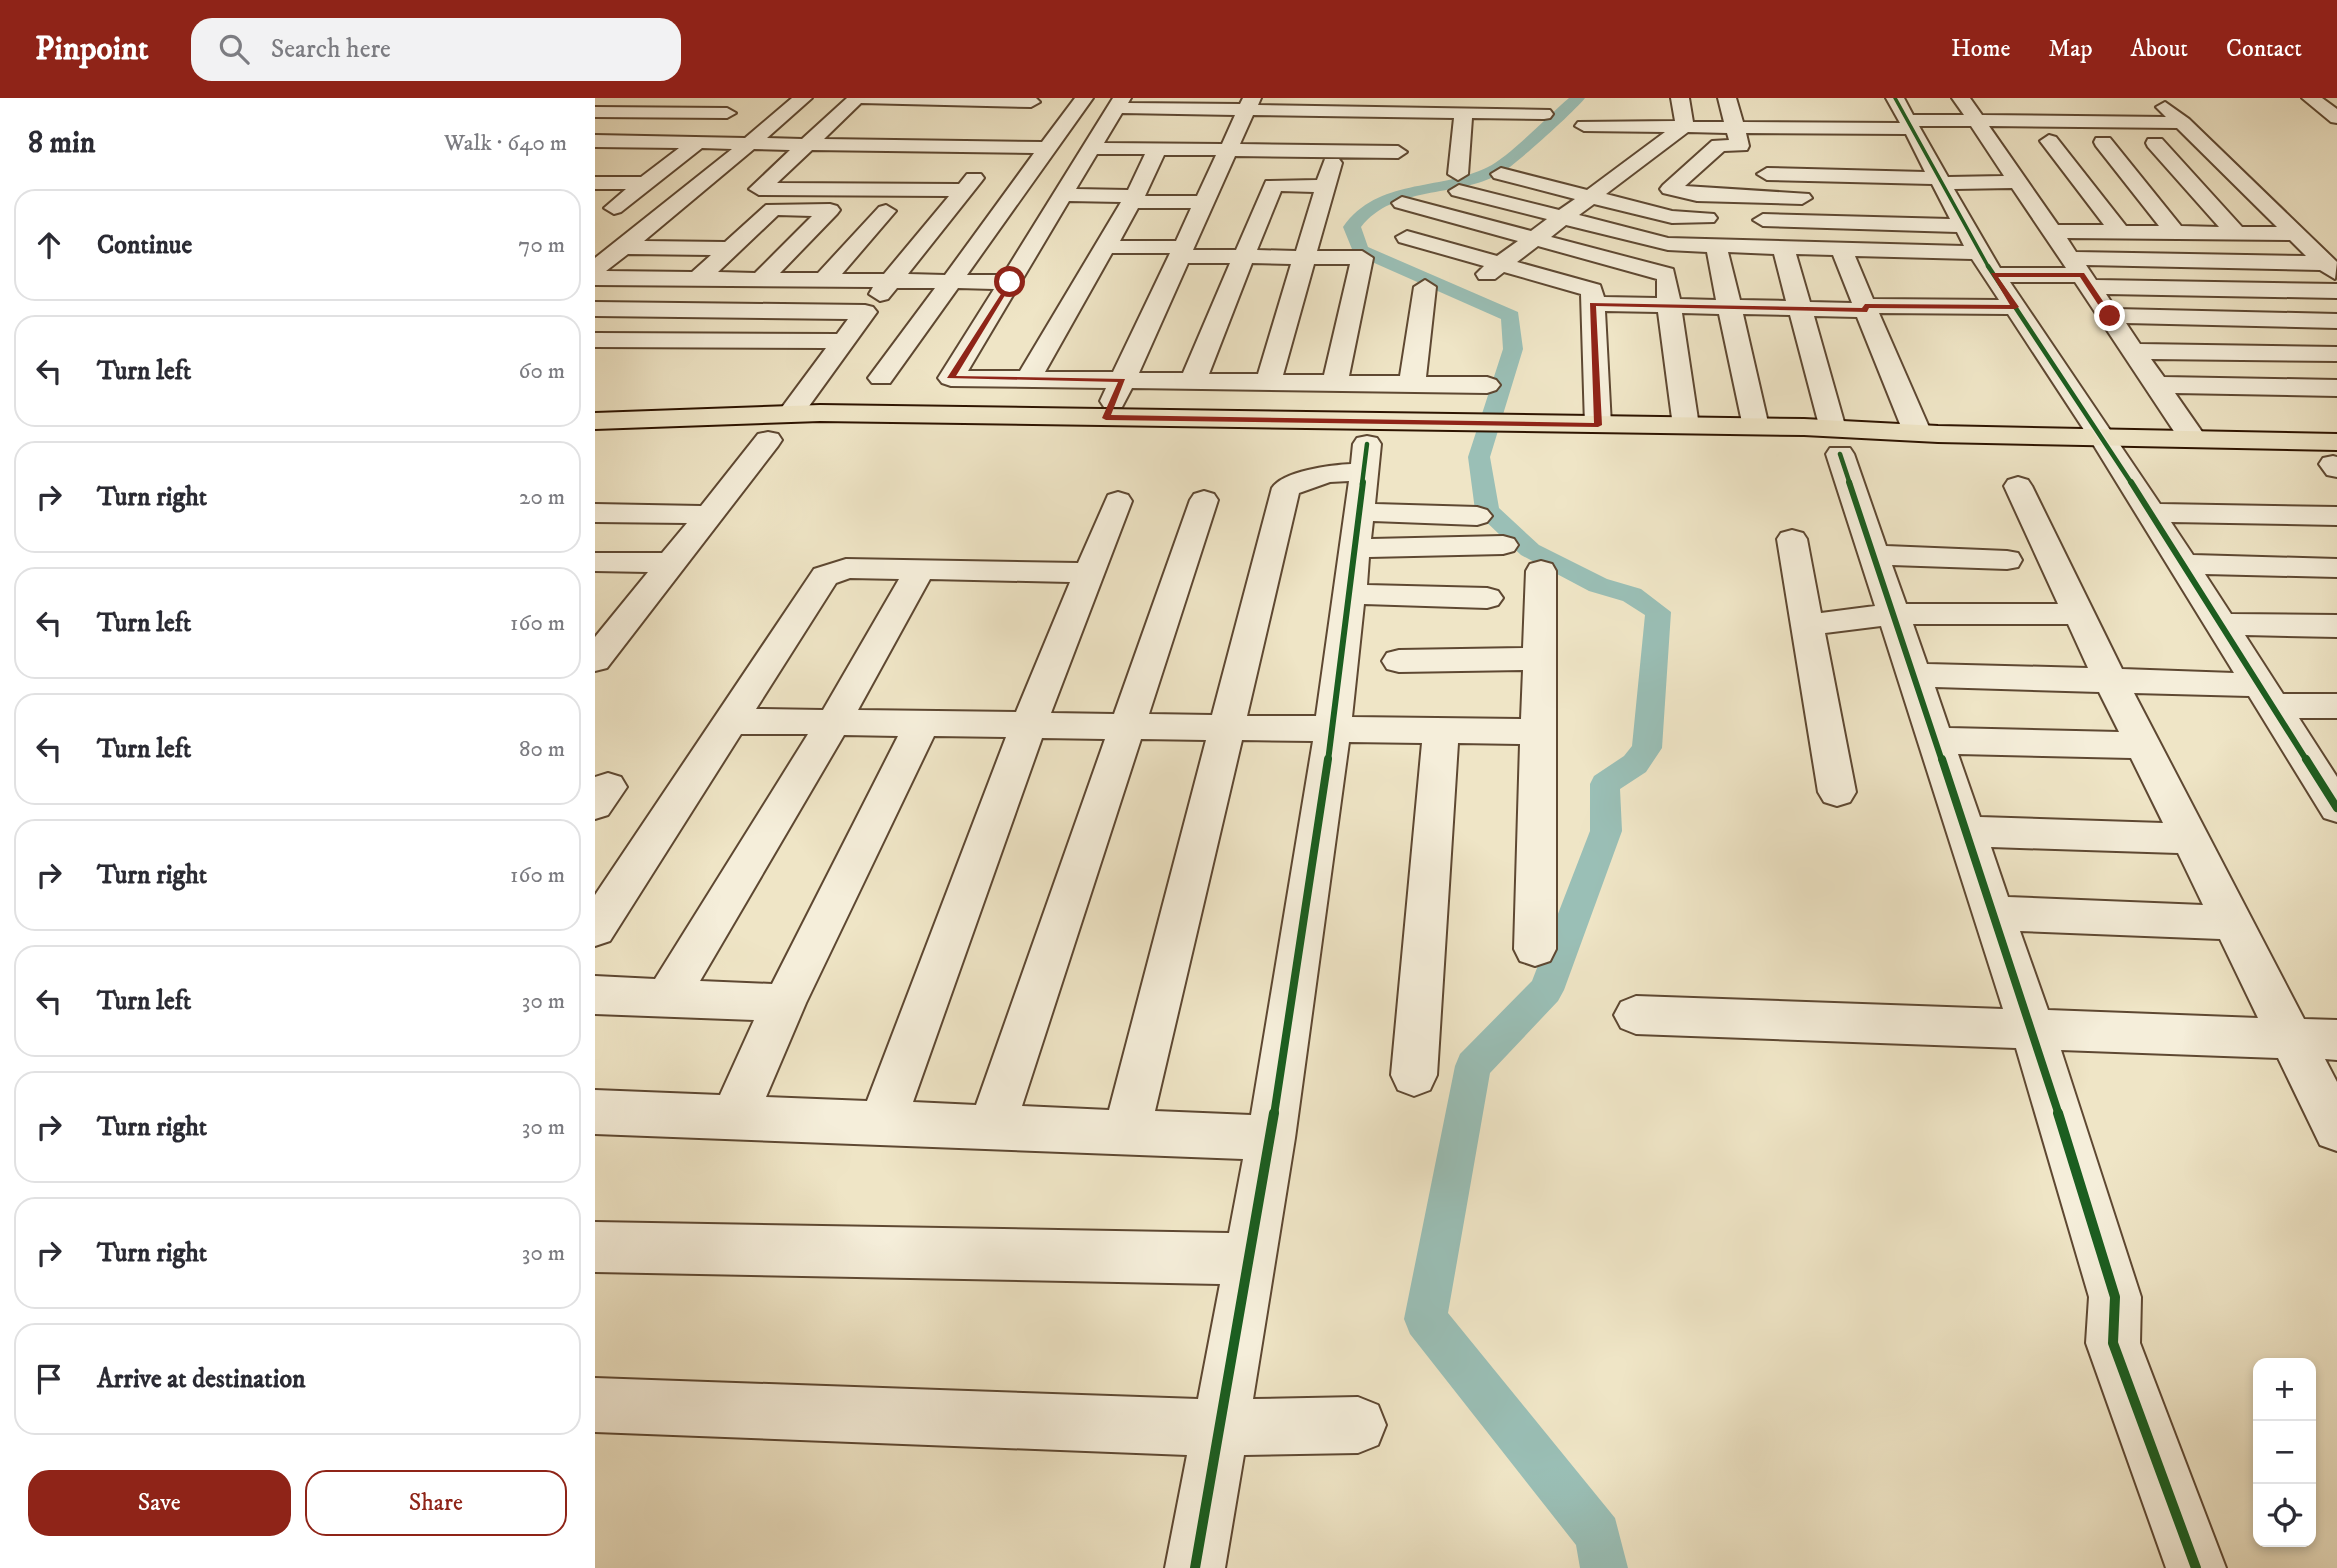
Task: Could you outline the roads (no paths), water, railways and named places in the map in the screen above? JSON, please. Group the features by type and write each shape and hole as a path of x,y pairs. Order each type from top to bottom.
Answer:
{"main road":[{"path":"595,421 790,414 1106,430 1536,434 1837,441 2118,462 2336,460"},
{"path":"1536,434 1598,425 1756,427 1837,441 1918,433 2102,436 2193,439 2336,460"},
{"path":"1106,430 1361,494 1446,434"},
{"path":"595,443 635,445 768,440 903,440"}],"street":[{"path":"595,268 611,250 672,209 803,98"},
{"path":"881,378 1083,98"},
{"path":"1671,189 1719,145 1740,146 1727,98"},
{"path":"1961,98 2193,439"},
{"path":"2156,98 2295,234 2328,260"},
{"path":"2311,98 2337,118"},
{"path":"964,190 759,188 837,116 1018,118 1032,100"},
{"path":"1487,385 951,378 1119,103 1247,116 1405,105 1463,113 1544,114"},
{"path":"595,141 700,137 1005,137 1052,142 1097,139 1158,148 1335,151 1397,158 1405,105"},
{"path":"2014,106 2022,134"},
{"path":"2066,106 2079,122"},
{"path":"2114,106 2129,123"},
{"path":"1777,108 1784,128"},
{"path":"1828,108 1856,176"},
{"path":"595,111 732,109 646,183 604,208"},
{"path":"1683,113 1587,120 1627,110 1683,113 1736,127 1836,128 1904,116 1977,121 2049,141 2204,144"},
{"path":"1463,113 1459,182 1562,218 1660,242 1902,251 1986,264 2081,274 2337,291"},
{"path":"1492,270 1617,177 1683,113"},
{"path":"1211,128 1247,116"},
{"path":"1106,430 1123,380 1204,202 1247,116"},
{"path":"1904,116 1939,191 2102,436 2268,696 2326,773 2337,808"},
{"path":"1990,140 2079,122 2183,123"},
{"path":"1097,139 1131,127"},
{"path":"595,131 700,137"},
{"path":"790,414 865,312 1005,137"},
{"path":"2049,141 2119,232"},
{"path":"2090,142 2175,232"},
{"path":"2142,143 2236,233"},
{"path":"1028,379 1101,249 1133,199 1158,148"},
{"path":"1268,382 1335,151"},
{"path":"647,161 673,161"},
{"path":"784,164 811,165"},
{"path":"957,166 983,166"},
{"path":"1590,171 1697,195 1817,198"},
{"path":"1501,174 1672,217 1964,226"},
{"path":"1747,174 1856,176 1939,191 2019,182"},
{"path":"595,183 646,183"},
{"path":"1193,381 1273,185 1325,186"},
{"path":"698,279 773,209 946,212 1059,201 1133,199 1204,202"},
{"path":"1402,202 1664,274"},
{"path":"604,208 672,209"},
{"path":"761,280 830,210"},
{"path":"824,280 886,211"},
{"path":"654,223 692,224"},
{"path":"1119,223 1144,224"},
{"path":"1169,224 1194,225"},
{"path":"730,225 756,225"},
{"path":"2052,230 2295,234"},
{"path":"1407,237 1492,270 1592,290 1598,425"},
{"path":"1660,242 1686,426"},
{"path":"1716,245 1756,427"},
{"path":"1783,247 1837,441 2032,1029 2115,1297 2113,1343 2196,1568"},
{"path":"611,250 731,248"},
{"path":"1076,252 1101,249 1244,257 1362,258 1335,383"},
{"path":"1841,249 1918,433"},
{"path":"1028,251 1052,251"},
{"path":"1902,251 1928,306"},
{"path":"2081,274 2328,260"},
{"path":"595,278 1010,282"},
{"path":"1412,384 1425,287"},
{"path":"1593,304 1800,309 2015,307"},
{"path":"595,309 865,312"},
{"path":"2110,316 2337,321"},
{"path":"595,340 843,341"},
{"path":"2133,351 2337,354"},
{"path":"2156,385 2337,388"},
{"path":"595,660 768,440"},
{"path":"1127,1132 1286,488 1303,479 1327,474 1361,494 1503,545"},
{"path":"2018,486 2111,681 2337,1129"},
{"path":"1361,494 1477,516"},
{"path":"1195,1568 1271,1138 1332,731 1351,594 1361,494"},
{"path":"992,1127 1205,500"},
{"path":"882,1123 907,1063 1028,726 1118,502"},
{"path":"595,513 710,515"},
{"path":"2151,513 2337,516"},
{"path":"1792,539 1837,792"},
{"path":"1874,555 2007,560"},
{"path":"595,562 673,563"},
{"path":"2183,564 2337,568"},
{"path":"595,929 825,576 846,568 1090,573"},
{"path":"667,998 833,723 919,571"},
{"path":"1535,949 1541,571"},
{"path":"1351,594 1487,598"},
{"path":"1807,625 1894,614 2079,614"},
{"path":"595,621 627,622"},
{"path":"2222,624 2337,626"},
{"path":"1399,661 1540,659"},
{"path":"1915,675 2111,681 2268,696 2337,706"},
{"path":"731,721 1225,730 1539,732"},
{"path":"734,1117 784,1003 922,724"},
{"path":"1414,1075 1441,732"},
{"path":"1937,741 2144,745"},
{"path":"1967,831 2191,839"},
{"path":"1994,913 2233,923"},
{"path":"595,995 784,1003"},
{"path":"1636,1015 2337,1040"},
{"path":"595,1112 1271,1138"},
{"path":"595,1247 1251,1259"},
{"path":"595,1405 1220,1428 1358,1425"}],"waterway":[{"path":"1578,98 1495,170 1459,183 1383,199 1365,211 1352,227 1360,250 1511,316 1513,349 1479,457 1487,510 1530,550 1598,585 1632,595 1658,612 1647,748 1635,764 1605,784 1606,831 1546,990 1473,1066 1425,1319 1598,1535 1604,1568"}]}
